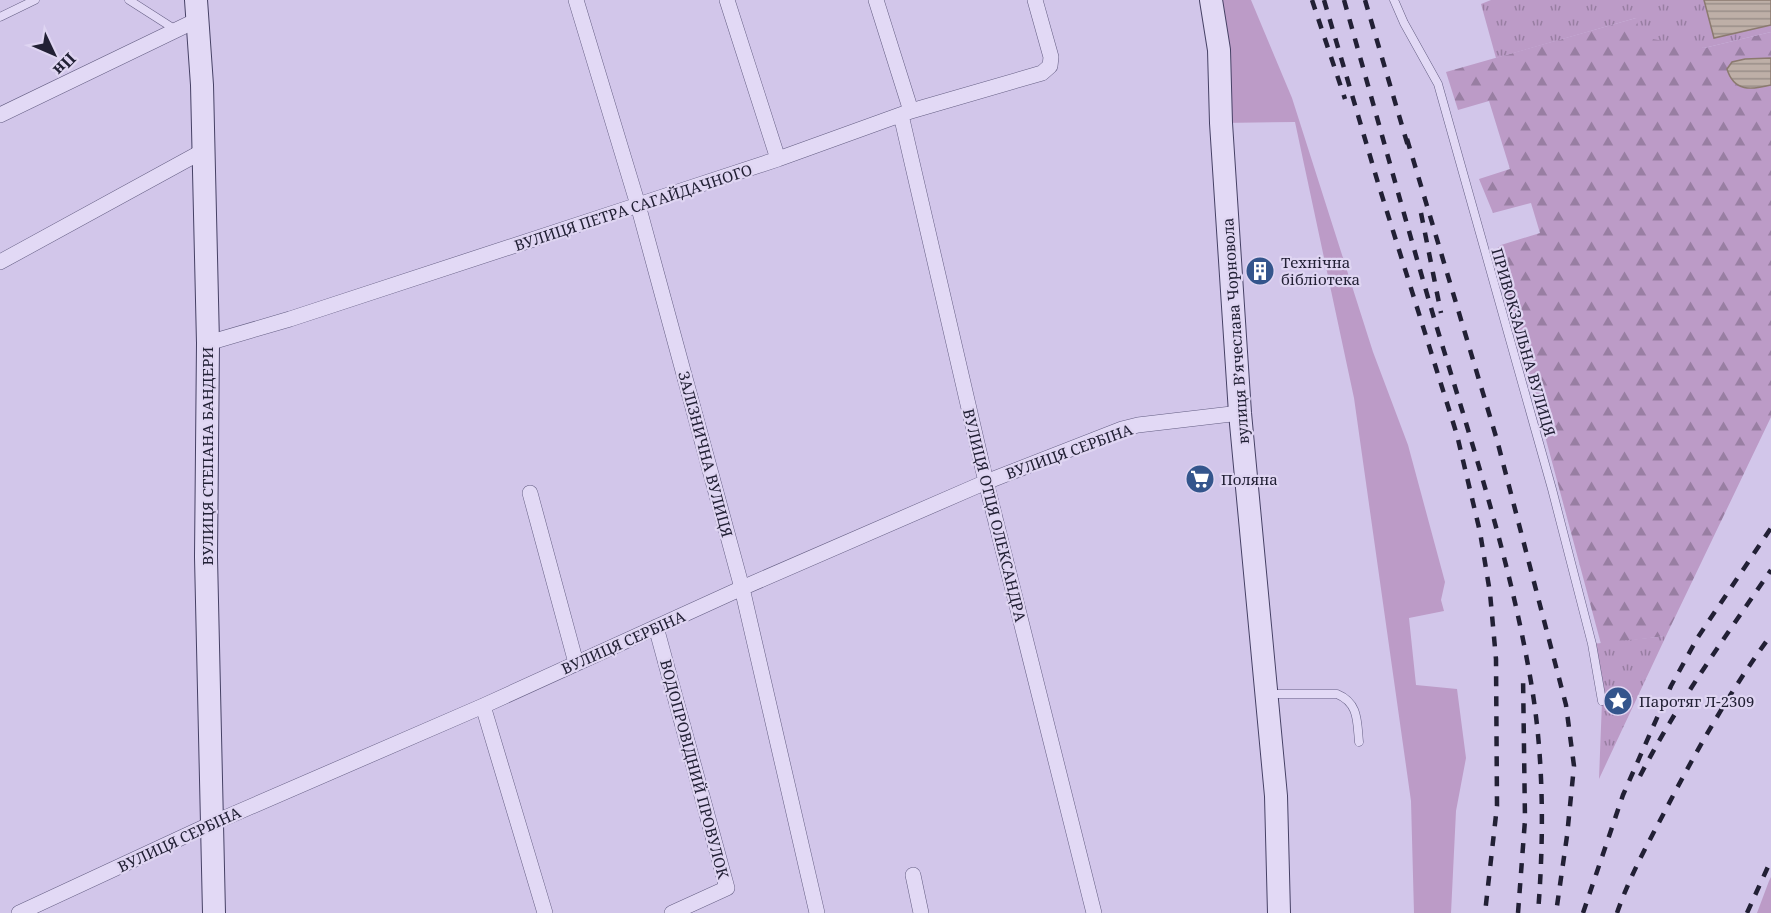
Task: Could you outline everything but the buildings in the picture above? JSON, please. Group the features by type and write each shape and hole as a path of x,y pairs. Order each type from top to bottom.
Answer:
{"street":[{"name":"ЗАЛІЗНИЧНА ВУЛИЦЯ","path":"576,0 638,206 742,588 817,913"},
{"path":"727,0 778,159"},
{"name":"ВУЛИЦЯ ОТЦЯ ОЛЕКСАНДРА","path":"876,0 906,113 986,482 1094,913"},
{"name":"ВУЛИЦЯ ПЕТРА САГАЙДАЧНОГО","path":"208,343 638,206 906,113 1042,73 1051,62 1051,53 1035,0"},
{"name":"вулиця Вʼячеслава Чорновола","path":"1211,0 1219,50 1221,123 1240,413 1276,796 1279,913"},
{"path":"0,115 176,30 196,10"},
{"name":"ВУЛИЦЯ СТЕПАНА БАНДЕРИ","path":"196,10 202,85 208,343 206,557 214,913"},
{"path":"0,262 203,151"},
{"name":"ВУЛИЦЯ СЕРБІНА","path":"19,913 213,823 483,706 742,588 986,482 1122,429 1138,425 1240,413"},
{"path":"530,493 576,663"},
{"name":"ВОДОПРОВІДНИЙ ПРОВУЛОК","path":"656,627 727,888 672,913"},
{"path":"483,706 544,913"},
{"path":"913,875 921,913"}],"lane":[{"path":"0,17 35,0"},
{"path":"129,0 176,30"},
{"name":"ПРИВОКЗАЛЬНА ВУЛИЦЯ","path":"1394,0 1404,23 1438,84 1555,500 1592,644 1602,701"},
{"path":"1265,694 1337,694 1344,697 1352,703 1355,710 1359,742"}],"green space":[{"path":"1211,0 1251,0 1292,98 1373,352 1408,445 1445,582 1441,600 1444,611 1409,618 1416,685 1457,689 1466,758 1456,811 1451,913 1414,913 1411,801 1354,398 1295,122 1221,123"},
{"path":"1491,0 1771,0 1771,32 1704,48 1641,37 1636,18 1496,58 1481,4"},
{"path":"1636,18 1704,48 1771,32 1771,417 1666,636 1601,644 1495,250 1501,245 1540,233 1531,203 1493,213 1479,179 1510,169 1489,101 1458,110 1446,72"},
{"path":"1666,636 1599,779 1602,701 1592,644"},
{"path":"1771,877 1771,913 1757,913 1769,881"}],"shaded area":[{"path":"1704,0 1771,0 1771,25 1714,38"},
{"path":"1771,58 1771,85 1744,88 1734,82 1727,69 1732,62"}],"railway":[{"path":"1312,0 1345,99"},
{"path":"1324,0 1378,183 1457,435 1480,532 1490,593 1496,659 1497,806 1485,913"},
{"path":"1344,0 1422,278 1501,544 1522,636 1531,682 1541,768 1542,827 1538,913"},
{"path":"1365,0 1408,146"},
{"path":"1407,139 1497,440 1566,705 1574,766 1556,913"},
{"path":"1421,213 1441,313"},
{"path":"1583,913 1623,795 1671,686 1698,637 1771,528"},
{"path":"1640,776 1686,697 1771,570"},
{"path":"1617,913 1639,862 1688,767 1714,722 1771,635"},
{"path":"1518,913 1525,820 1523,675"},
{"path":"1747,913 1771,860"}],"place":[{"name":"Технічна бібліотека","path":"1260,271"},
{"name":"Поляна","path":"1200,479"},
{"name":"Паротяг Л-2309","path":"1618,701"}]}
